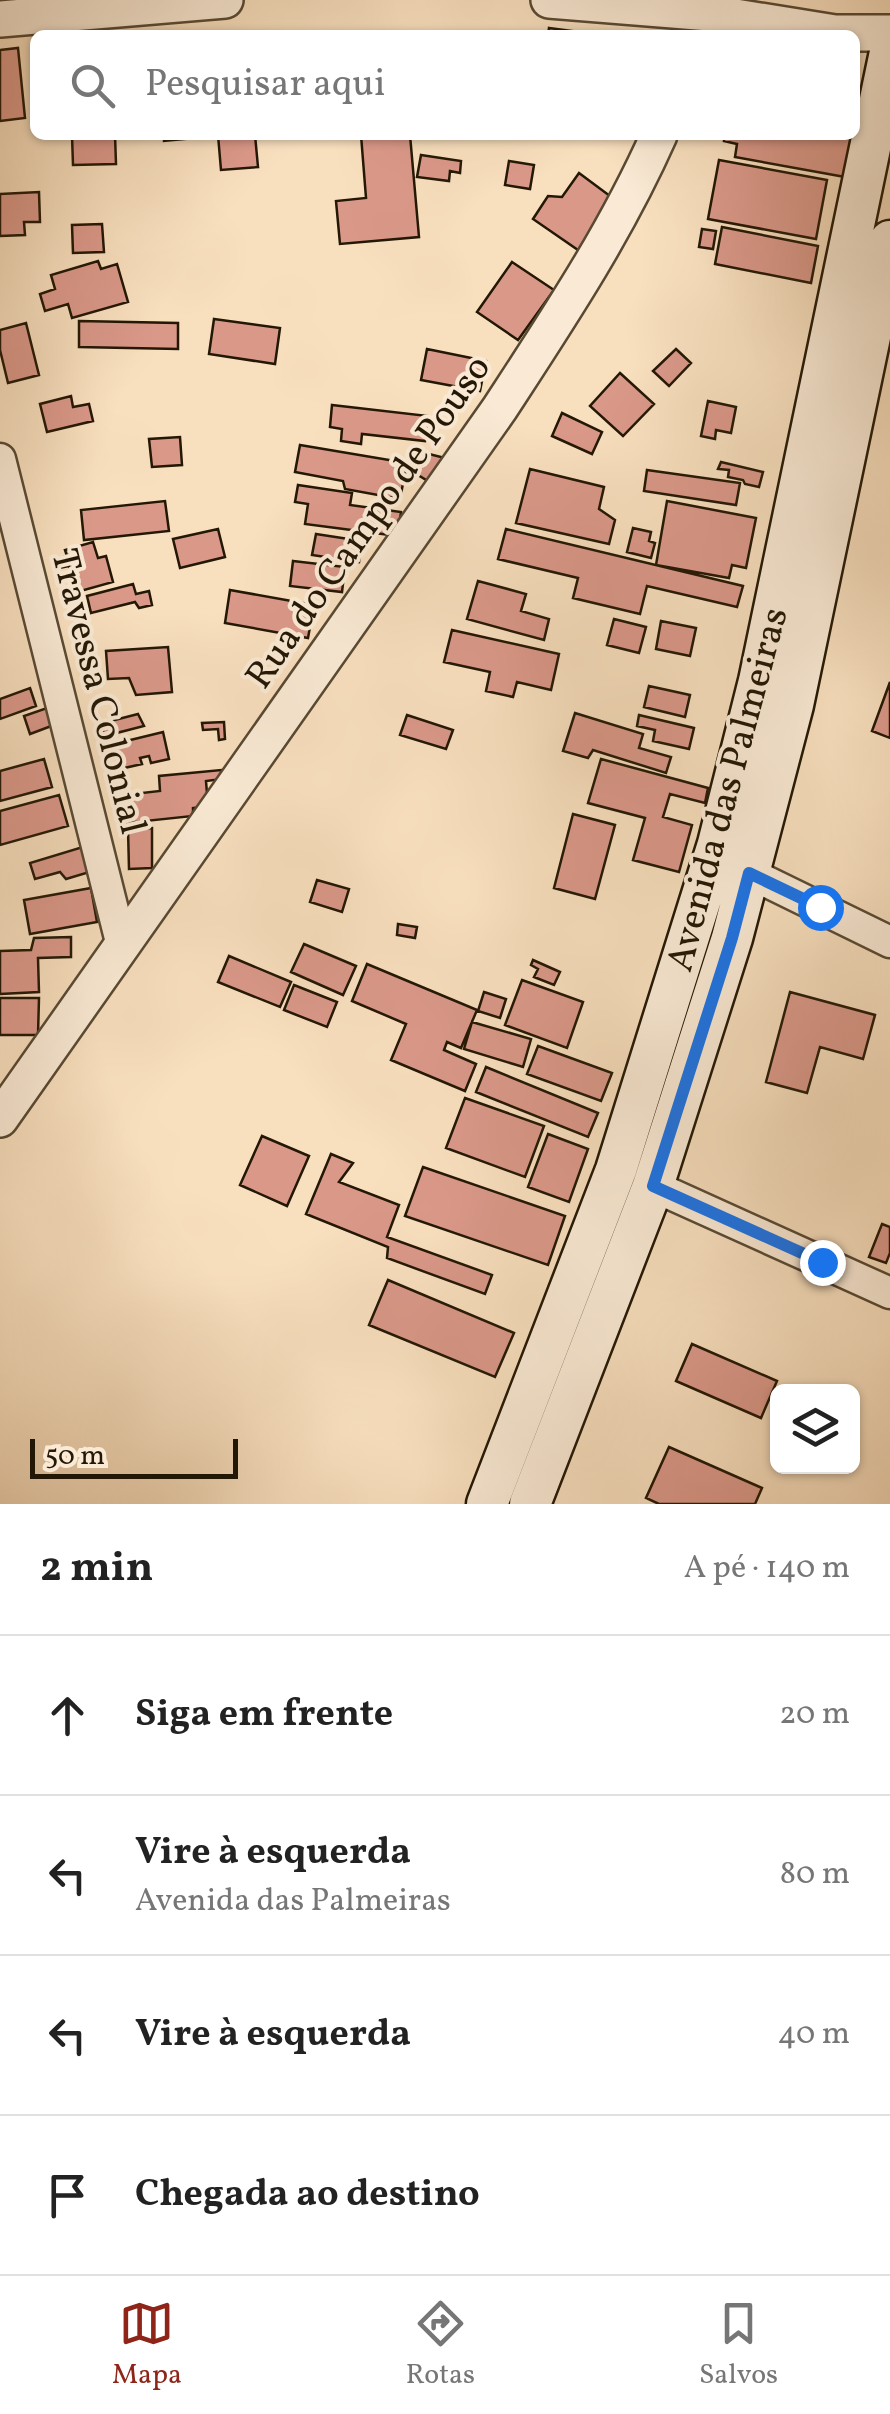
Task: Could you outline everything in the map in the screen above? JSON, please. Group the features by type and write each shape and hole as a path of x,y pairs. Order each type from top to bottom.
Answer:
{"main road":[{"name":"Avenida das Palmeiras","path":"487,1504 616,1170 718,844 760,681 890,52"},
{"name":"Avenida das Palmeiras","path":"530,1504 653,1186 732,938 794,705 890,241"}],"street":[{"path":"0,20 224,0"},
{"path":"548,0 813,30"},
{"path":"860,33 890,33"},
{"name":"Rua do Campo de Pouso","path":"0,1119 500,408 592,265 656,140"},
{"name":"Travessa Colonial","path":"0,460 122,942"},
{"path":"749,873 890,942"},
{"path":"653,1186 890,1293"}],"building":[{"path":"18,48 25,118 0,121 0,50"},
{"path":"72,140 115,140 116,164 73,165"},
{"path":"218,140 255,140 258,167 221,170"},
{"path":"361,140 410,140 419,237 340,244 336,201 366,198"},
{"path":"852,140 845,177 735,157 737,144 724,141"},
{"path":"421,155 461,161 460,173 450,171 449,181 417,177"},
{"path":"719,160 827,180 816,239 708,219"},
{"path":"509,161 534,165 530,189 505,185"},
{"path":"579,173 614,199 578,250 533,219 548,196 562,197"},
{"path":"39,192 40,222 24,222 25,235 0,236 0,194"},
{"path":"102,224 104,252 73,253 72,225"},
{"path":"722,227 818,246 811,283 715,264"},
{"path":"702,229 716,231 713,249 699,247"},
{"path":"98,261 101,269 117,264 128,302 72,318 68,304 45,311 40,294 55,289 51,275"},
{"path":"512,262 554,290 518,340 477,312"},
{"path":"214,319 280,328 275,364 209,354"},
{"path":"79,321 178,323 178,349 79,347"},
{"path":"26,323 39,375 8,383 0,330"},
{"path":"427,349 486,361 480,391 421,380"},
{"path":"676,349 691,363 669,386 653,371"},
{"path":"620,373 654,404 623,436 590,406"},
{"path":"71,396 73,407 89,404 93,421 47,432 40,404"},
{"path":"708,401 736,407 731,433 716,430 715,439 701,436"},
{"path":"332,405 428,416 425,441 362,434 361,444 341,441 342,429 330,427"},
{"path":"562,413 602,432 592,454 552,436"},
{"path":"180,437 182,465 152,467 149,439"},
{"path":"300,445 407,463 400,499 345,489 343,481 295,472"},
{"path":"425,453 449,459 433,484 413,472"},
{"path":"721,462 763,472 759,487 728,477 729,470 718,469"},
{"path":"530,469 604,487 599,509 615,520 609,544 516,523"},
{"path":"647,470 740,483 736,505 644,491"},
{"path":"298,485 352,493 350,505 401,512 398,536 305,524 308,504 295,502"},
{"path":"165,501 169,531 84,540 81,510"},
{"path":"667,501 756,518 746,568 732,565 729,578 656,565"},
{"path":"633,528 651,532 649,541 655,543 651,558 627,552"},
{"path":"218,529 225,557 180,568 173,539"},
{"path":"506,529 743,586 737,607 647,586 640,614 573,598 578,578 498,559"},
{"path":"316,534 362,541 359,562 312,555"},
{"path":"93,542 98,558 106,556 113,582 77,592 69,566 59,568 57,559 67,556 65,550"},
{"path":"293,561 345,567 342,592 290,586"},
{"path":"478,581 526,594 521,611 549,619 544,640 467,619"},
{"path":"133,584 136,594 149,591 152,605 139,608 135,602 91,613 87,596"},
{"path":"230,590 314,605 308,638 225,623"},
{"path":"614,619 646,627 639,653 607,645"},
{"path":"661,621 696,628 690,656 656,649"},
{"path":"452,630 559,654 551,690 517,682 513,697 486,691 490,672 444,662"},
{"path":"168,647 172,692 136,695 129,678 108,679 106,651"},
{"path":"890,682 890,738 872,731"},
{"path":"649,686 690,695 685,717 644,707"},
{"path":"30,688 36,706 0,719 0,699"},
{"path":"47,708 54,725 30,734 24,716"},
{"path":"575,713 643,734 639,748 671,757 666,773 593,750 588,758 563,751"},
{"path":"138,714 144,726 109,735 111,741 103,743 103,723"},
{"path":"407,715 453,730 446,749 400,735"},
{"path":"639,715 694,728 689,749 653,741 655,730 637,726"},
{"path":"224,722 225,739 219,740 218,729 203,730 202,723"},
{"path":"163,732 169,759 151,763 149,756 140,758 142,764 120,769 114,744"},
{"path":"44,759 52,787 0,801 0,771"},
{"path":"601,759 708,788 705,803 670,794 663,817 692,825 679,872 633,860 645,818 588,803"},
{"path":"221,770 222,779 206,781 208,806 193,808 193,816 127,823 124,795 160,791 159,776"},
{"path":"59,795 68,826 0,845 0,811"},
{"path":"573,814 615,825 595,899 554,888"},
{"path":"152,828 152,868 129,869 128,829"},
{"path":"86,846 93,871 66,879 60,872 35,879 30,863"},
{"path":"317,880 349,889 342,912 310,902"},
{"path":"91,888 97,922 30,934 24,900"},
{"path":"398,924 417,927 415,938 397,935"},
{"path":"71,937 71,957 38,958 39,992 0,994 0,951 31,950 34,938"},
{"path":"304,944 356,966 343,995 291,972"},
{"path":"229,956 291,982 280,1007 218,982"},
{"path":"533,960 560,972 554,985 534,977 538,969 531,965"},
{"path":"367,964 477,1010 461,1048 447,1042 444,1050 476,1064 465,1091 391,1060 406,1024 352,1001"},
{"path":"522,980 583,1002 567,1048 505,1025"},
{"path":"294,985 337,1002 327,1027 284,1010"},
{"path":"484,992 506,999 500,1018 478,1011"},
{"path":"790,992 875,1015 863,1059 820,1047 807,1093 766,1082"},
{"path":"0,998 39,998 38,1035 0,1035"},
{"path":"472,1022 531,1039 523,1067 464,1049"},
{"path":"538,1046 612,1073 601,1101 527,1074"},
{"path":"486,1067 598,1113 588,1137 476,1092"},
{"path":"465,1098 544,1126 525,1177 446,1148"},
{"path":"548,1134 588,1149 569,1202 528,1187"},
{"path":"262,1136 309,1156 287,1206 240,1185"},
{"path":"331,1154 353,1163 339,1182 399,1205 387,1237 492,1275 485,1294 387,1258 388,1247 306,1214"},
{"path":"423,1167 565,1216 548,1265 405,1216"},
{"path":"882,1224 890,1227 886,1263 869,1257"},
{"path":"388,1280 514,1333 495,1377 369,1325"},
{"path":"692,1344 777,1381 770,1384 770,1397 761,1418 676,1381"},
{"path":"669,1447 762,1488 755,1504 659,1504 646,1498"}],"route":[{"path":"820,907 749,873 653,1186 822,1262"}]}
